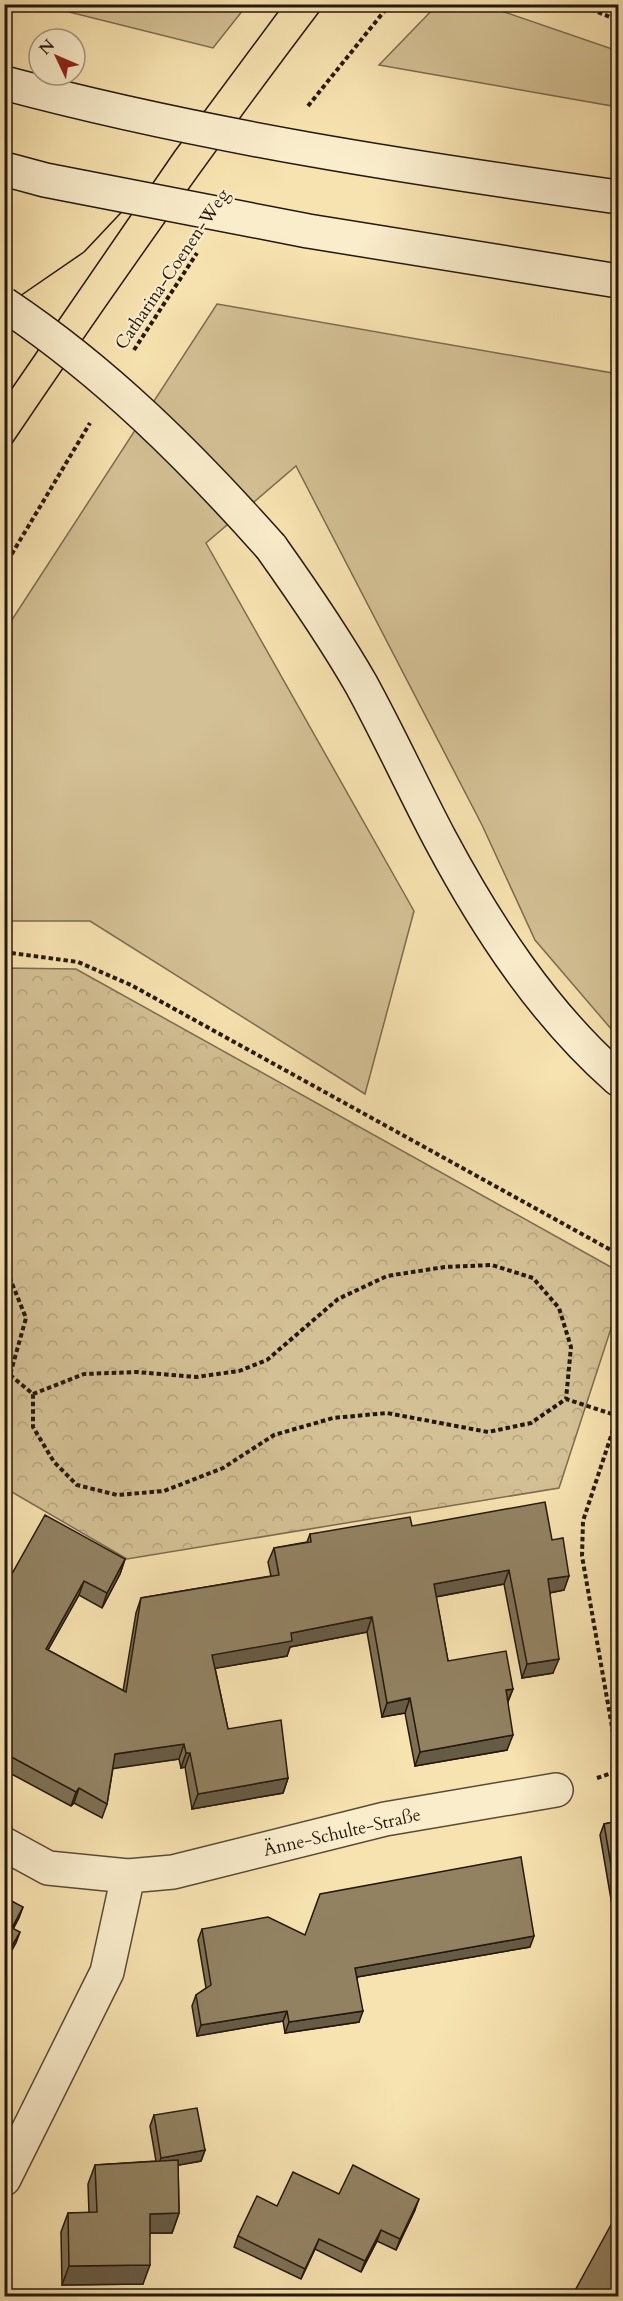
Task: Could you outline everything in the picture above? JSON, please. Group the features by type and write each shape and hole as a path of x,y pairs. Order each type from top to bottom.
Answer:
{"main road":[{"path":"4,83 79,103 258,140 404,167 618,197"},
{"path":"4,169 45,180 308,231 618,281"},
{"path":"4,304 92,368 158,426 271,547 320,616 362,686 440,840 484,916 564,1025 618,1079"},
{"name":"Änne-Schulte-Straße","path":"4,1844 48,1868 128,1876 173,1872 385,1820 556,1790"},
{"path":"4,2179 107,1972 128,1876"}],"path":[{"path":"304,112 390,4"},
{"path":"577,4 618,20"},
{"name":"Catharina-Coenen-Weg","path":"129,358 159,308 199,250"},
{"path":"4,567 93,418"},
{"path":"4,952 78,962 131,984 618,1254"},
{"path":"33,1394 84,1374 137,1372 196,1377 239,1371 267,1360 338,1299 387,1276 445,1267 492,1265 533,1278 559,1308 571,1347 566,1399"},
{"path":"4,1272 9,1276 26,1318 10,1375 4,1379"},
{"path":"10,1375 33,1394"},
{"path":"33,1394 33,1427 54,1462 78,1485 117,1495 164,1491 223,1468 274,1435 333,1418 387,1413 488,1432 531,1423 566,1399"},
{"path":"566,1399 618,1415 584,1521 582,1556 618,1761"}],"green space":[{"path":"41,5 247,5 213,48"},
{"path":"437,5 484,5 618,51 618,107 379,65"},
{"path":"217,304 618,374 618,1037 535,940 482,825 296,466 206,543 414,911 365,1094 90,921 5,921 4,632"},
{"path":"5,968 76,969 618,1271 618,1307 559,1488 127,1559 5,1488"}],"building":[{"path":"545,1502 552,1540 563,1538 569,1576 548,1579 559,1659 527,1664 509,1570 434,1584 448,1661 506,1651 513,1689 506,1690 513,1735 420,1752 410,1698 387,1703 372,1617 291,1633 292,1641 212,1655 228,1729 281,1720 288,1778 198,1794 190,1753 186,1753 184,1744 115,1754 107,1804 79,1788 76,1792 4,1753 4,1588 45,1515 125,1559 107,1593 84,1581 46,1649 126,1692 141,1598 279,1575 274,1548 311,1542 310,1534 410,1517 412,1526"},
{"path":"618,1821 618,1906 604,1824"},
{"path":"521,1857 534,1936 355,1968 363,2011 289,2022 287,2011 201,2025 196,1995 211,1985 202,1929 268,1917 305,1935 320,1894"},
{"path":"4,1897 23,1907 12,1928 20,1932 4,1960"},
{"path":"197,2108 205,2150 161,2158 154,2115"},
{"path":"178,2160 179,2213 150,2214 150,2265 69,2266 68,2213 97,2212 95,2165"},
{"path":"353,2165 419,2199 400,2239 381,2230 365,2261 319,2239 305,2269 238,2236 257,2196 277,2206 293,2172 339,2194"},
{"path":"618,2212 618,2296 572,2296"}],"tram line":[{"path":"4,400 175,151 284,4"},
{"path":"4,455 161,227 325,4"},
{"path":"4,307 84,252 132,201"}]}
